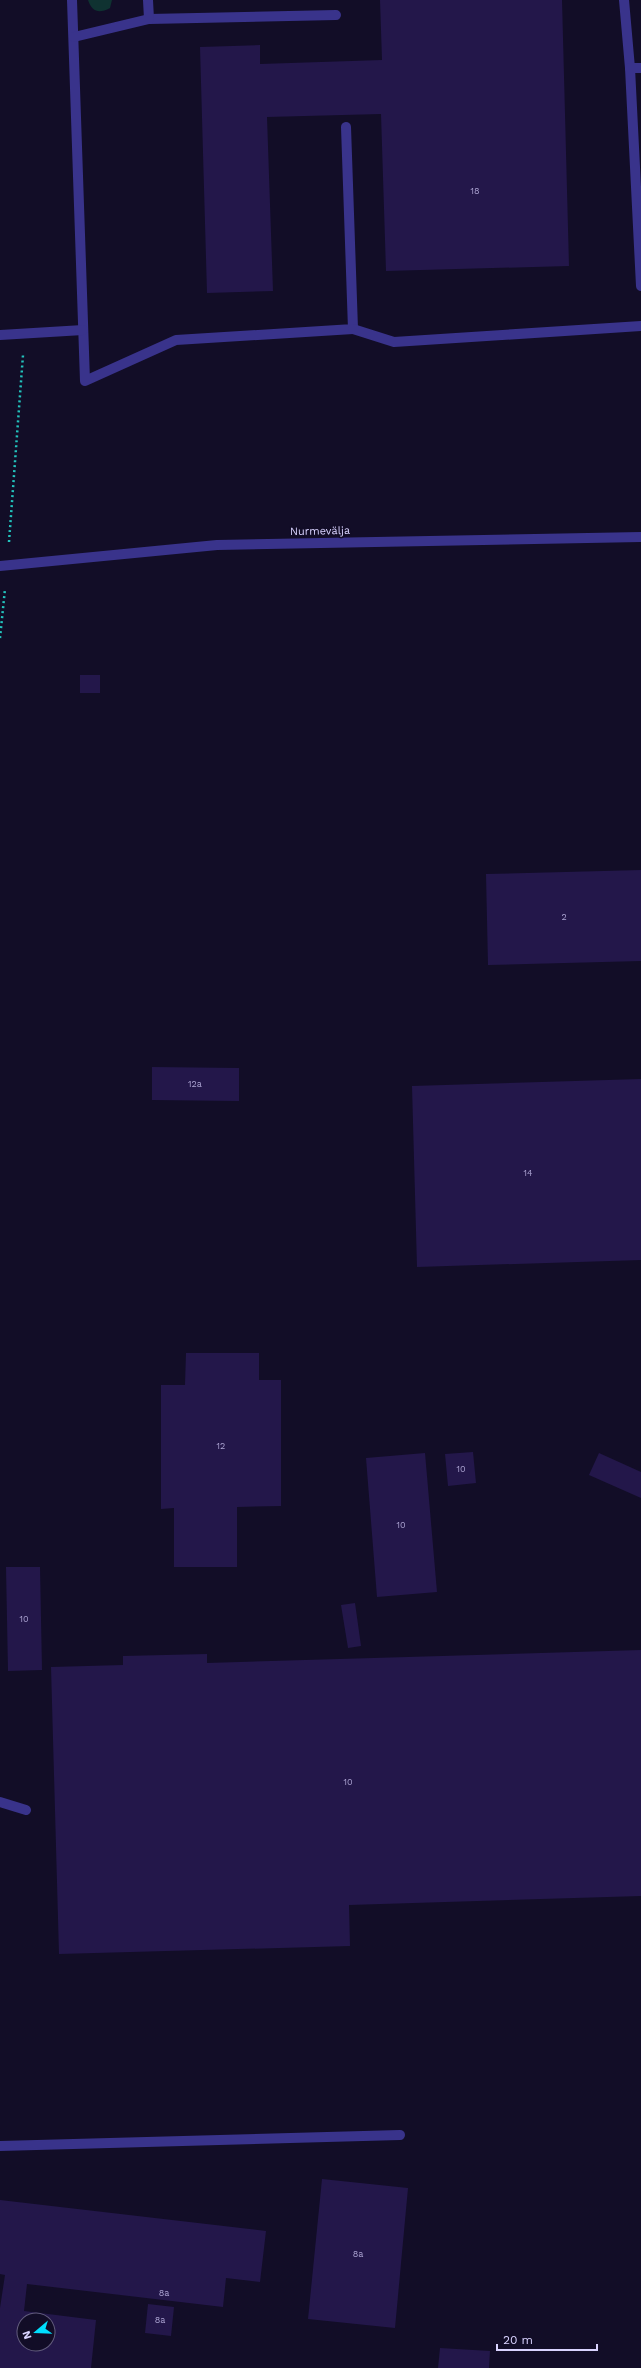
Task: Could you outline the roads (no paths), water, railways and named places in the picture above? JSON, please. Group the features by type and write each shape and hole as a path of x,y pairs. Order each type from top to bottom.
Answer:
{"street":[{"path":"72,0 85,381 176,340 353,329 394,342 641,326"},
{"path":"148,0 149,19"},
{"path":"624,0 630,68 641,286"},
{"path":"74,37 149,19 336,15"},
{"path":"630,68 641,68"},
{"path":"346,127 353,329"},
{"path":"0,335 83,330"},
{"name":"Nurmevälja","path":"4,565 217,545 641,537"},
{"path":"0,1802 26,1810"},
{"path":"0,2146 400,2135"}]}
